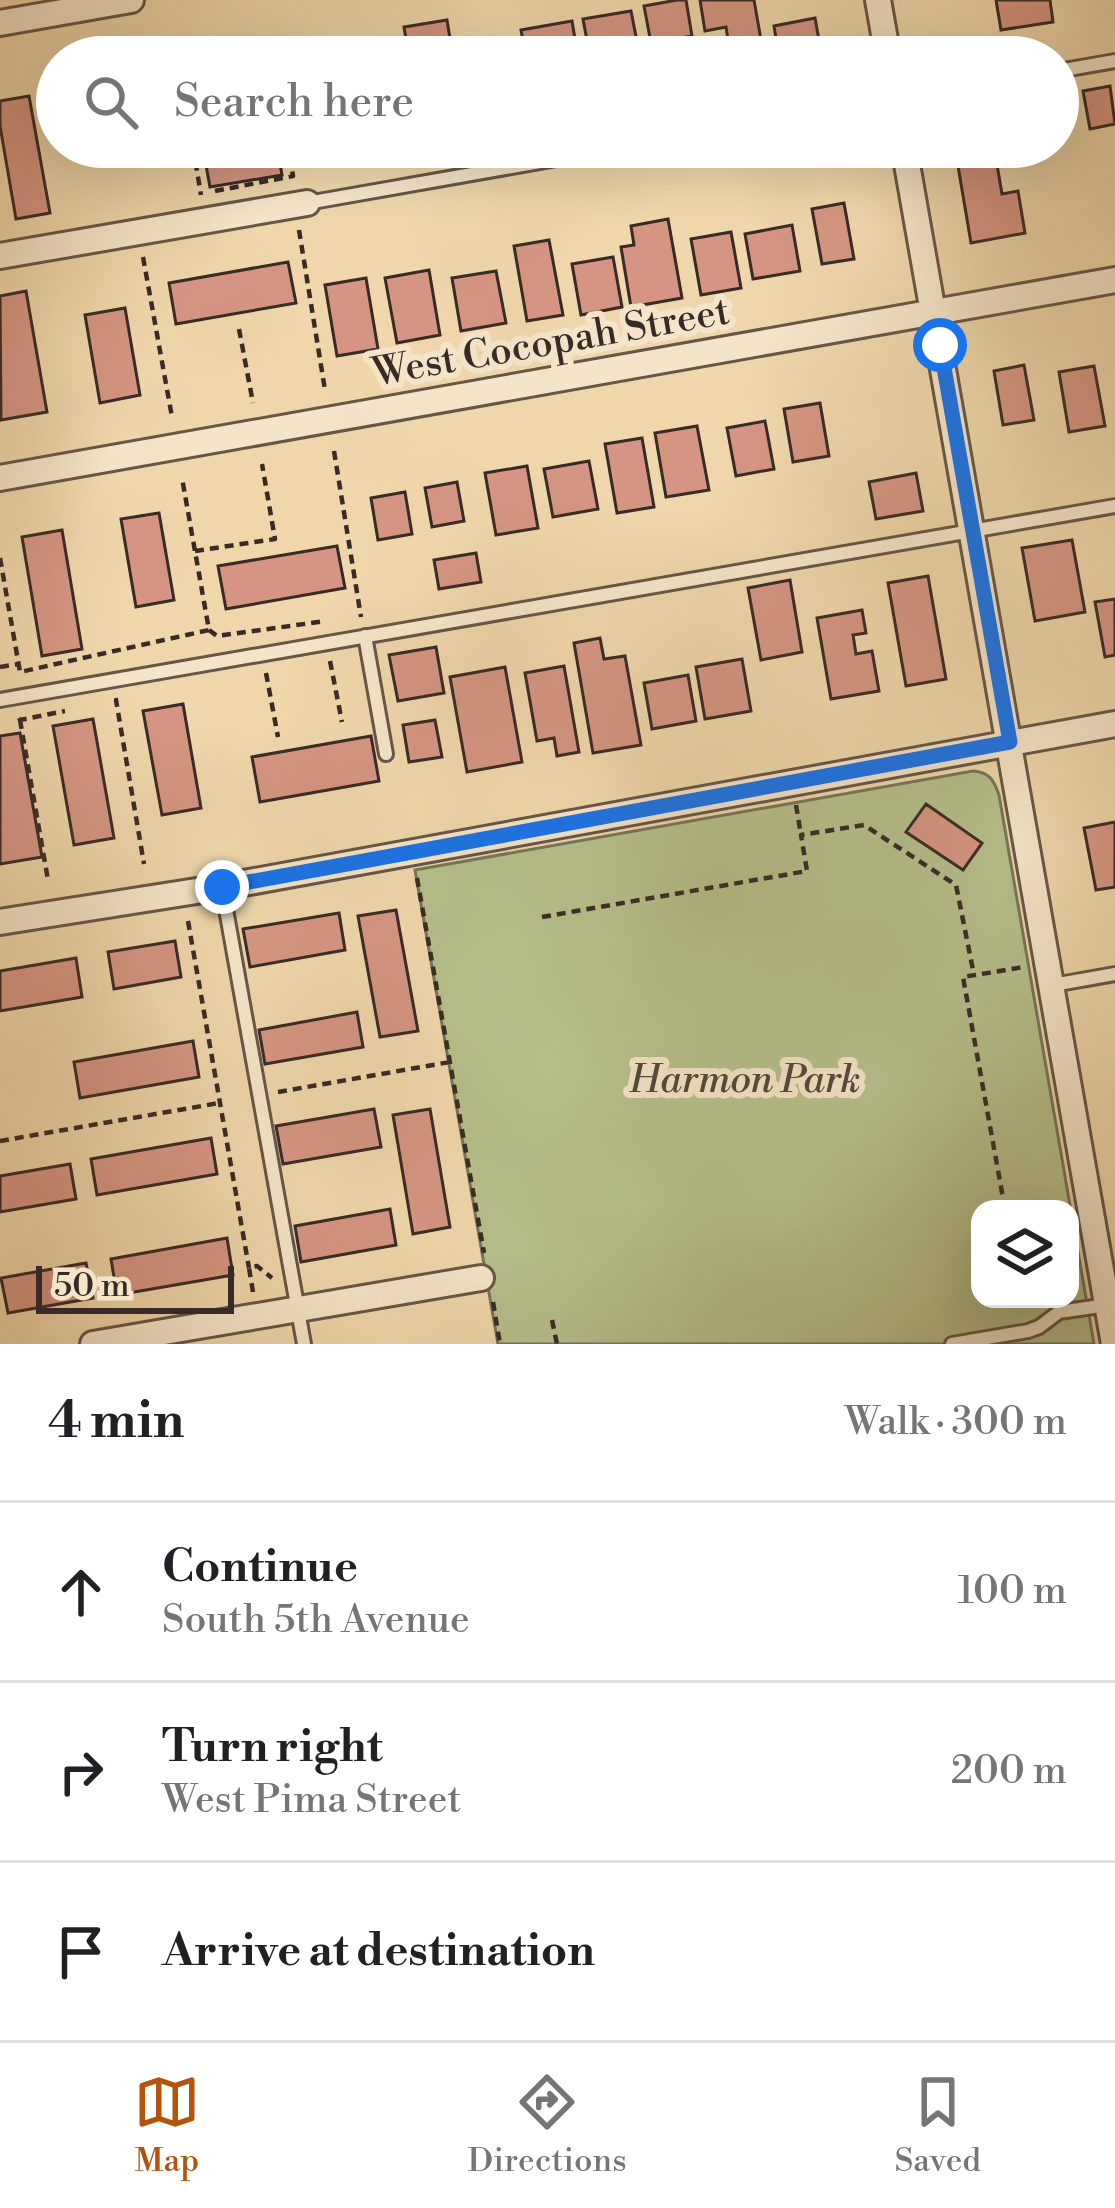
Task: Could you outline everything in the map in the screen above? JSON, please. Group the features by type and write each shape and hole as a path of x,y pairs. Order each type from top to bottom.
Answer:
{"street":[{"path":"0,23 131,0"},
{"path":"878,0 884,36"},
{"path":"908,168 1050,974 1107,1268 1106,1305 1114,1344"},
{"path":"0,256 302,211"},
{"name":"West Cocopah Street","path":"0,478 1115,280"},
{"path":"0,922 222,887 1115,724"},
{"path":"93,1344 486,1277"}],"lane":[{"path":"1079,67 1115,61"},
{"path":"302,211 519,168"},
{"path":"0,700 1115,506"},
{"path":"365,636 386,754"},
{"path":"222,887 304,1344"},
{"path":"1050,974 1115,974"},
{"path":"952,1344 1028,1330 1059,1312 1106,1305"}],"path":[{"path":"196,168 201,196 292,176 291,168"},
{"path":"302,211 325,390"},
{"path":"142,256 172,417"},
{"path":"239,328 253,403"},
{"path":"182,478 209,630 217,636 363,616 334,451"},
{"path":"195,551 275,538 262,464"},
{"path":"0,559 20,671 209,630"},
{"path":"328,652 342,722"},
{"path":"264,662 278,737"},
{"path":"0,668 19,664"},
{"path":"136,696 116,700 144,863"},
{"path":"20,720 48,880"},
{"path":"542,916 807,871 801,835 863,824 956,885 974,975"},
{"path":"417,878 500,1344"},
{"path":"188,921 253,1292"},
{"path":"1003,1200 963,977 1050,974"},
{"path":"272,1093 450,1062"},
{"path":"0,1141 220,1103"},
{"path":"249,1268 257,1266 274,1280 276,1288"},
{"path":"552,1319 557,1344"}],"green space":[{"name":"Harmon Park","path":"973,771 987,775 999,795 1069,1200 971,1200 971,1308 1079,1308 1079,1257 1094,1344 498,1344 415,870"}],"building":[{"path":"686,0 692,36 650,36 644,6"},
{"path":"700,0 754,0 760,36 727,36 726,27 705,31"},
{"path":"996,0 1050,0 1053,22 1001,30"},
{"path":"631,11 636,36 586,36 583,19"},
{"path":"815,18 818,36 776,36 774,26"},
{"path":"447,20 450,36 406,36 404,27"},
{"path":"572,21 574,36 522,36 521,30"},
{"path":"1110,86 1115,124 1090,129 1083,91"},
{"path":"29,96 36,168 42,168 50,213 16,219 0,101"},
{"path":"206,168 281,168 282,175 210,187"},
{"path":"958,168 998,168 1002,194 1018,191 1025,233 971,243"},
{"path":"844,203 854,259 822,264 812,209"},
{"path":"668,219 682,298 631,307 621,247 634,245 631,226"},
{"path":"792,225 800,271 753,279 745,234"},
{"path":"731,232 741,288 701,295 691,239"},
{"path":"549,240 563,315 527,321 514,246"},
{"path":"613,257 622,307 581,315 572,264"},
{"path":"288,262 296,303 176,324 169,283"},
{"path":"429,270 440,335 397,343 385,278"},
{"path":"496,271 506,323 461,331 452,278"},
{"path":"366,278 378,349 337,356 325,285"},
{"path":"26,291 47,412 1,420 0,296"},
{"path":"125,308 140,395 100,403 85,315"},
{"path":"1024,365 1034,420 1003,425 994,371"},
{"path":"1094,366 1105,426 1069,432 1059,372"},
{"path":"820,403 829,456 793,462 784,409"},
{"path":"765,421 774,469 736,476 727,428"},
{"path":"697,426 709,490 666,497 655,433"},
{"path":"642,438 654,507 617,513 605,444"},
{"path":"589,461 598,509 553,517 544,469"},
{"path":"527,466 538,528 496,535 485,473"},
{"path":"916,473 923,511 876,519 869,482"},
{"path":"457,482 464,521 432,527 425,488"},
{"path":"405,492 412,534 378,540 371,498"},
{"path":"159,513 174,600 136,607 121,519"},
{"path":"62,530 82,649 42,656 22,537"},
{"path":"1072,540 1085,612 1035,621 1022,548"},
{"path":"337,546 345,588 226,609 218,566"},
{"path":"476,553 481,582 439,589 434,560"},
{"path":"928,576 946,679 906,686 888,583"},
{"path":"790,580 802,652 761,660 748,588"},
{"path":"1115,599 1115,655 1105,657 1095,602"},
{"path":"862,610 866,633 853,635 856,654 872,651 879,691 831,699 817,618"},
{"path":"600,638 604,659 625,656 641,745 593,753 574,643"},
{"path":"436,647 444,693 398,701 389,655"},
{"path":"742,659 751,711 705,719 696,667"},
{"path":"564,666 579,752 557,756 554,738 537,741 525,673"},
{"path":"505,667 522,762 467,772 450,677"},
{"path":"688,675 696,721 652,729 644,683"},
{"path":"183,704 201,808 162,815 143,711"},
{"path":"93,719 114,838 74,845 53,726"},
{"path":"435,720 442,757 409,762 403,725"},
{"path":"20,733 42,857 0,864 0,736"},
{"path":"371,736 379,781 260,802 252,757"},
{"path":"926,804 982,843 963,870 906,832"},
{"path":"1115,822 1115,887 1096,890 1084,828"},
{"path":"396,910 418,1031 380,1037 358,916"},
{"path":"339,913 345,950 250,967 243,929"},
{"path":"175,941 181,977 114,989 108,952"},
{"path":"76,958 82,997 0,1011 0,971"},
{"path":"357,1012 363,1047 265,1064 259,1030"},
{"path":"193,1041 199,1077 80,1098 74,1062"},
{"path":"374,1109 381,1147 283,1164 276,1126"},
{"path":"430,1109 450,1227 413,1234 393,1115"},
{"path":"211,1138 217,1174 97,1195 91,1159"},
{"path":"70,1164 76,1199 0,1212 0,1176"},
{"path":"390,1209 396,1245 301,1262 295,1226"},
{"path":"227,1238 233,1275 117,1295 111,1259"},
{"path":"86,1263 93,1298 8,1313 1,1278"}],"route":[{"path":"222,887 1010,742 940,345"}]}
